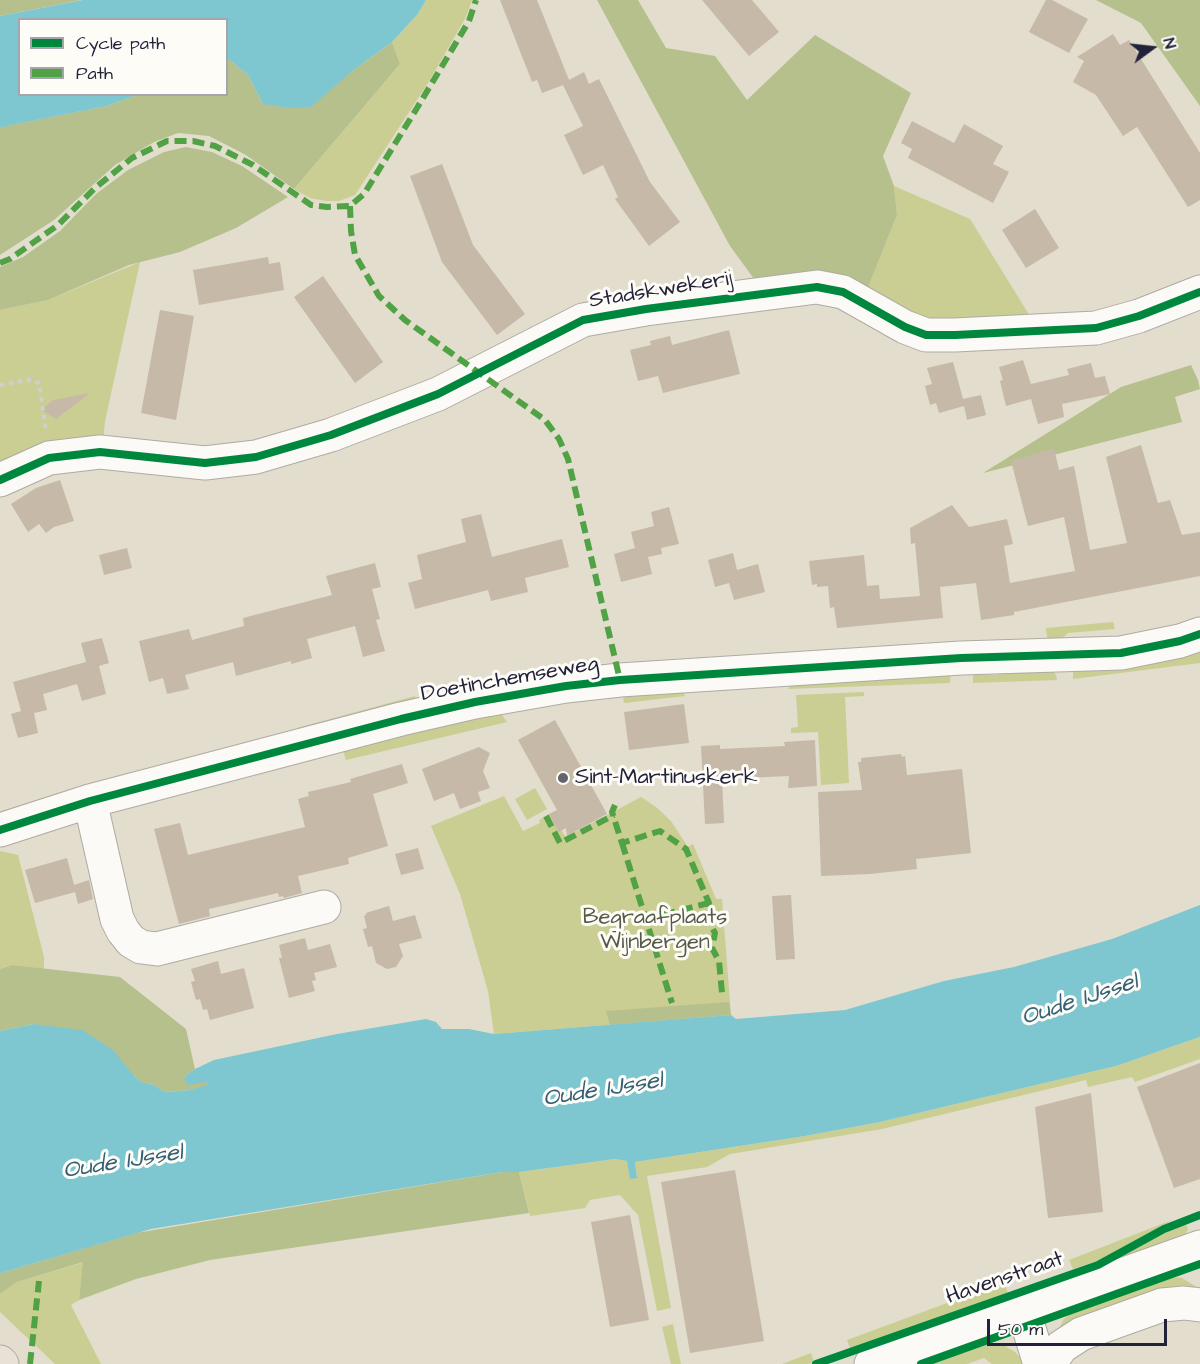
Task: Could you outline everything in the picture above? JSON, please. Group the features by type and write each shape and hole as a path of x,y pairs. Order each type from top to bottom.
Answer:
{"street":[{"name":"Stadskwekerij","path":"0,480 49,458 100,452 205,463 256,458 331,435 438,394 583,320 646,309 817,287 843,292 905,327 926,335 955,335 1096,328 1139,316 1200,292"},
{"name":"Doetinchemseweg","path":"0,830 90,801 400,719 475,702 566,686 621,680 1121,652 1180,641 1200,634"},
{"path":"90,801 117,919 131,942 141,947 157,949 324,907"},
{"name":"Havenstraat","path":"871,1364 1200,1247"},
{"path":"1050,1364 1061,1347 1081,1334 1162,1305 1184,1303 1200,1305"},
{"path":"1023,1309 1040,1364"}],"path":[{"path":"0,385 28,380 39,383 49,458"}],"green space":[{"path":"0,0 82,0 0,16"},
{"path":"426,0 472,0 466,17 428,83 355,195 339,201 326,201 310,198 294,189 400,64 392,42 417,15"},
{"path":"597,0 638,0 666,48 715,56 747,100 815,35 911,93 883,156 894,186 897,215 867,290 757,283 730,246"},
{"path":"1096,0 1200,0 1200,106 1141,23"},
{"path":"392,42 400,64 294,189 246,155 209,136 178,133 154,142 115,165 54,220 0,255 0,128 107,106 134,96 228,96 228,59 248,75 263,104 351,72"},
{"path":"186,147 212,152 242,166 288,197 236,228 180,252 129,265 48,300 0,310 0,267 23,257 60,231 96,194 128,170 164,152"},
{"path":"894,186 970,219 1033,321 921,319 867,290 897,215"},
{"path":"140,262 105,421 103,443 0,470 0,310 48,300"},
{"path":"1191,365 1200,389 1175,397 1182,422 983,473 1121,387"},
{"path":"1113,622 1115,629 1068,633 1057,643 1048,644 1046,628"},
{"path":"1200,643 1200,663 1073,679 1073,669"},
{"path":"1047,665 1056,675 1057,680 973,683 973,675 998,675 1006,667"},
{"path":"951,668 950,683 788,689 793,679"},
{"path":"679,686 685,696 624,703 623,696"},
{"path":"864,692 864,696 845,697 849,783 821,785 818,732 791,733 791,728 798,727 796,695"},
{"path":"415,696 417,704 299,735 297,728"},
{"path":"498,709 507,722 346,760 342,747"},
{"path":"535,788 547,809 527,820 515,799"},
{"name":"Begraafplaats Wijnbergen","path":"504,796 523,831 540,823 539,820 549,814 566,837 641,797 671,821 688,847 693,844 716,899 722,899 731,1015 494,1034 488,991 460,894 431,826"},
{"path":"0,851 18,855 44,957 44,969 12,965 0,969"},
{"path":"12,965 120,977 186,1029 195,1069 184,1077 206,1082 209,1086 165,1092 33,1024 0,1031 0,969"},
{"path":"729,1002 731,1015 610,1025 606,1011"},
{"path":"1200,1037 1200,1059 1135,1082 1132,1077 1088,1087 1086,1080 882,1129 730,1154 707,1167 647,1176 671,1308 657,1311 638,1215 620,1195 590,1200 585,1208 530,1216 519,1172 615,1159 628,1161 630,1178 637,1178 635,1162 880,1122 1116,1066"},
{"path":"502,1172 519,1172 529,1213 210,1260 136,1279 79,1300 83,1262 17,1282 0,1294 0,1273 136,1233"},
{"path":"1172,1220 1102,1259 1073,1269 1069,1260"},
{"path":"1186,1224 1188,1229 1184,1238 1102,1267 1169,1231"},
{"path":"84,1262 79,1300 71,1305 101,1364 55,1364 0,1312 0,1294 17,1282"},
{"path":"1172,1277 1182,1278 1200,1289 1057,1332 1064,1319 1072,1313"},
{"path":"1004,1282 1008,1293 850,1349 847,1340"},
{"path":"673,1324 681,1364 671,1364 662,1327"},
{"path":"986,1344 1002,1344 1015,1352 1026,1364 992,1364 984,1358 967,1364 931,1364"},
{"path":"811,1353 814,1362 782,1364"}],"water":[{"path":"83,0 426,0 417,15 392,42 351,72 311,107 289,108 263,104 248,75 228,59 228,18 18,18 18,96 134,96 107,106 0,128 0,16"},
{"name":"Oude IJssel","path":"1200,905 1200,1037 1116,1066 880,1122 635,1162 637,1178 630,1179 627,1161 615,1159 519,1172 502,1172 151,1229 0,1273 0,1031 33,1024 82,1030 113,1050 134,1076 142,1082 154,1085 165,1092 190,1090 208,1085 206,1082 188,1085 184,1077 214,1060 337,1034 426,1019 436,1022 442,1029 469,1029 494,1034 731,1015 736,1019 845,1010 944,981 1014,967 1112,939"}],"building":[{"path":"500,0 537,0 569,80 584,72 589,84 599,79 650,182 680,222 649,246 615,199 618,197 603,165 583,175 564,135 583,126 563,85 542,93 537,80 532,82"},
{"path":"702,0 752,0 779,32 749,56"},
{"path":"1046,0 1052,0 1088,19 1069,53 1029,32"},
{"path":"1113,34 1120,45 1129,40 1200,153 1200,200 1188,207 1137,127 1123,136 1096,95 1073,82 1084,61 1077,57"},
{"path":"912,121 954,143 964,124 1003,146 993,164 1009,172 993,203 908,158 912,149 901,143"},
{"path":"442,164 473,245 525,314 497,335 442,262 410,176"},
{"path":"1035,209 1059,248 1026,268 1002,230"},
{"path":"268,257 269,264 280,262 284,290 199,305 193,270"},
{"path":"323,276 383,362 355,383 294,297"},
{"path":"160,310 194,316 176,420 141,413"},
{"path":"729,330 740,374 663,393 658,376 638,381 630,350 651,345 650,341 670,336 672,345"},
{"path":"1023,360 1031,384 1069,375 1067,369 1091,363 1095,378 1105,376 1110,394 1062,404 1064,417 1038,424 1031,399 1006,406 1000,381 1003,380 999,367"},
{"path":"953,362 963,399 981,395 986,415 967,420 964,406 939,413 936,403 930,405 925,386 932,384 927,368"},
{"path":"90,393 56,419 41,410 53,400"},
{"path":"1141,445 1158,503 1170,500 1182,535 1200,532 1200,576 981,620 976,583 940,587 943,618 837,628 834,607 830,608 828,586 812,585 809,561 864,555 867,586 879,585 880,599 920,596 915,543 911,544 910,528 952,505 969,527 1007,519 1013,544 1004,546 1010,583 1075,571 1064,517 1028,526 1011,461 1054,448 1059,470 1074,466 1090,550 1127,543 1106,457"},
{"path":"60,480 74,521 54,527 46,533 39,524 28,532 11,504 36,488"},
{"path":"669,507 679,544 661,548 662,554 648,557 652,574 621,582 614,554 635,548 631,532 654,526 651,512"},
{"path":"481,514 492,557 562,539 569,567 525,578 528,592 491,601 488,590 415,609 408,583 422,579 417,555 466,542 461,519"},
{"path":"127,548 132,568 104,575 99,555"},
{"path":"733,553 737,570 758,564 765,592 734,600 729,583 715,587 708,560"},
{"path":"375,563 381,587 372,589 380,619 376,620 385,651 363,657 355,626 307,639 312,658 291,664 291,661 236,676 233,662 185,675 189,689 167,694 163,678 149,682 139,641 189,629 192,640 244,626 243,618 332,595 326,576"},
{"path":"102,638 109,663 99,666 106,694 82,701 77,684 43,694 47,710 34,713 38,733 18,738 11,714 21,711 13,682 86,662 81,643"},
{"path":"684,704 689,743 629,750 624,712"},
{"name":"Sint-Martinuskerk","path":"555,720 607,814 567,836 566,828 559,832 549,814 557,810 518,740"},
{"path":"815,740 817,786 788,788 789,776 722,779 724,823 705,824 701,746 720,745 720,749 785,746 784,742"},
{"path":"479,747 490,753 483,771 490,788 478,792 481,801 460,809 454,793 434,801 422,769"},
{"path":"901,754 902,757 905,756 907,775 962,769 971,853 916,859 917,869 821,876 818,792 862,790 858,762 861,762 861,758"},
{"path":"402,764 408,783 373,794 388,846 348,858 349,864 298,876 302,893 284,898 279,897 278,893 209,909 210,916 179,924 154,829 180,823 188,855 305,827 298,799 309,796 308,792 351,782 350,779"},
{"path":"418,848 424,869 401,875 395,854"},
{"path":"67,858 74,885 89,880 93,899 78,904 75,892 35,903 25,870"},
{"path":"791,895 795,959 776,960 772,896"},
{"path":"389,906 393,921 415,915 422,938 399,944 403,956 396,967 387,969 376,963 372,946 368,947 363,929 367,928 364,916 366,913"},
{"path":"305,938 308,950 330,944 337,967 314,973 316,980 312,981 315,991 289,998 279,958 282,958 279,945"},
{"path":"218,961 221,974 244,968 254,1008 210,1020 207,1009 203,1010 200,999 196,1000 191,982 195,981 191,969"},
{"path":"1200,1063 1200,1179 1174,1188 1137,1087"},
{"path":"1091,1093 1103,1212 1048,1218 1035,1107"},
{"path":"735,1170 764,1341 690,1353 661,1182"},
{"path":"630,1215 649,1320 610,1327 591,1222"}],"marked path":[{"path":"0,263 10,259 58,225 95,188 132,158 167,141 193,141 215,146 253,165 311,205 350,206 364,194 417,108 469,21 476,0"},
{"path":"350,206 355,255 379,296 405,320 545,420 559,439 568,459 620,680"},
{"path":"615,805 612,812 622,843 660,831 686,849 709,903 707,918 715,933 712,948 719,961 722,993"},
{"path":"546,816 560,843 614,815"},
{"path":"622,843 672,1003"},
{"path":"646,919 709,903"},
{"path":"30,1364 39,1281"}],"cycle path":[{"path":"0,480 49,458 100,452 205,463 256,457 331,435 438,394 583,320 646,309 817,287 843,292 905,327 926,335 955,335 1096,328 1139,316 1200,292"},
{"path":"0,830 90,801 401,719 475,702 566,686 620,680 961,658 1121,653 1180,641 1200,634"},
{"path":"816,1364 1098,1265 1164,1229 1200,1215"},
{"path":"921,1364 1200,1264"}],"place":[{"name":"Sint-Martinuskerk","path":"563,778"}]}
